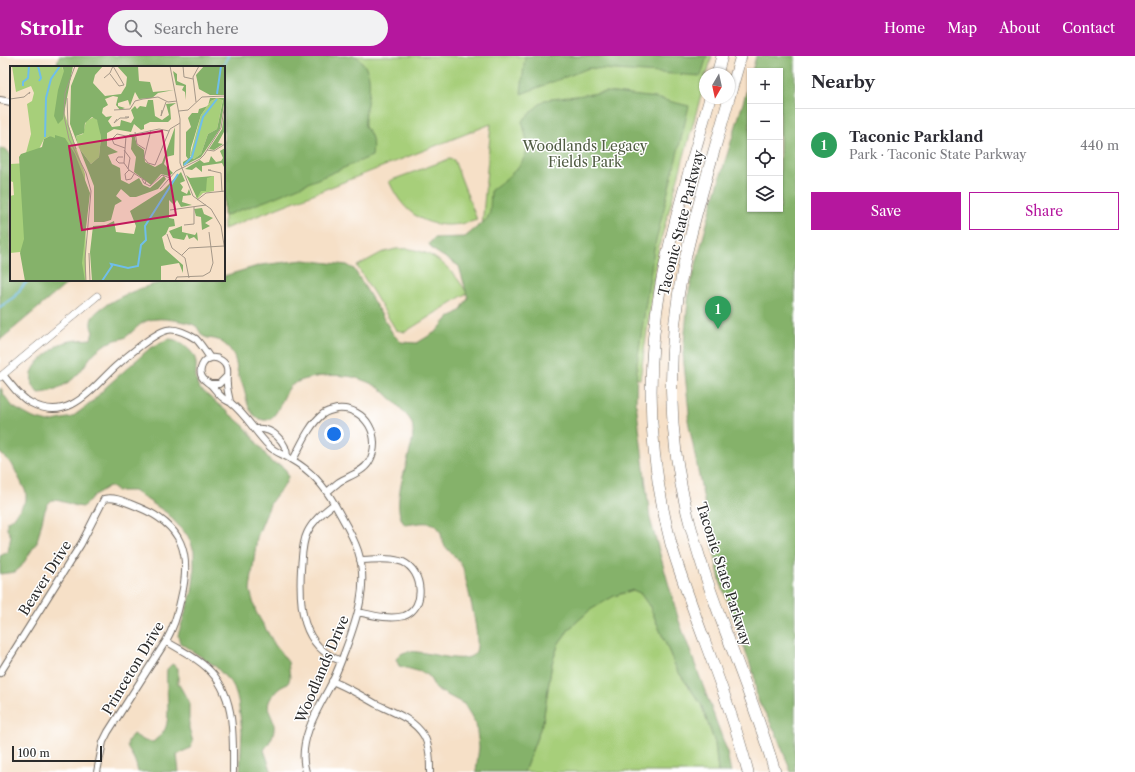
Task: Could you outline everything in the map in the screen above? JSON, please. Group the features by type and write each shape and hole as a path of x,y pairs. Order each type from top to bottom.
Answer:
{"highway":[{"path":"719,68 722,56"},
{"name":"Taconic State Parkway","path":"735,75 740,56"},
{"name":"Taconic State Parkway","path":"708,104 671,240 661,283 652,356 652,429 658,480 672,545 685,587 730,711 748,772"},
{"name":"Taconic State Parkway","path":"727,104 689,242 680,284 672,350 672,415 680,480 693,537 760,724 775,772"}],"street":[{"path":"0,100 10,102"},
{"path":"97,296 1,376 17,392 30,402 42,407 64,407 90,393 115,367 162,332 169,330 178,331 196,340 210,358 218,359 224,363 227,370 226,377 230,402"},
{"name":"Woodlands Drive","path":"210,358 205,361 202,366 202,377 205,381 210,384 224,400 230,402 249,420 270,447 304,467 327,492 358,550 362,580 358,612 341,660 319,706 307,736 304,766 306,772"},
{"path":"210,384 219,384 226,377"},
{"path":"290,459 316,422 330,410 342,409 352,411 365,418 372,429 375,439 374,451 369,461 364,469 338,483 327,492"},
{"path":"256,430 261,429 268,431 279,438 286,446 290,459"},
{"name":"Princeton Drive","path":"97,772 103,742 108,732 172,632 178,615 185,583 186,569 182,546 176,533 165,522 152,513 117,498 110,497"},
{"name":"Beaver Drive","path":"0,673 81,544 104,499 110,497"},
{"path":"334,504 319,517 307,533 301,564 300,594 306,626 316,644 324,652 341,660"},
{"path":"358,612 390,617 405,615 414,609 419,598 420,590 418,579 408,564 394,560 360,560"},
{"path":"166,641 206,667 214,674 221,686 227,698 233,724 233,772"},
{"path":"332,681 402,716 415,727 423,735 427,743 430,772"}],"green space":[{"path":"59,56 356,56 368,72 369,89 365,127 370,134 373,144 372,156 268,200 225,216 225,66 56,66"},
{"name":"Woodlands Legacy Fields Park","path":"98,56 712,56 709,68 699,68 699,103 659,246 640,379 484,367 473,331 491,124 225,229 225,66 93,66"},
{"path":"525,56 707,56 703,68 699,68 699,76 589,68 521,94"},
{"path":"756,56 795,56 795,772 791,772 776,733 757,698 754,675 720,581 688,420 689,412 683,354 689,291 713,201 747,90 747,212 783,212 783,68 753,68"},
{"path":"607,92 656,98 689,106 654,249 637,363 636,402 650,519 679,621 726,748 731,772 718,772 715,743 701,704 677,670 650,607 640,593 633,590 614,596 590,610 570,628 559,643 552,663 543,721 524,772 476,772 479,747 476,724 464,704 436,689 428,675 399,666 396,659 402,653 410,652 419,652 451,658 469,657 475,653 477,647 476,625 463,568 443,543 440,531 434,524 429,523 405,525 400,514 399,500 401,484 412,439 413,427 409,418 386,393 372,384 353,377 339,375 303,380 292,385 288,389 272,417 268,420 263,420 251,412 233,354 229,348 218,340 203,336 196,326 188,323 161,319 143,322 125,337 105,345 93,354 74,378 60,387 43,393 38,393 32,381 33,370 40,361 59,345 71,341 91,339 93,332 91,320 97,312 113,301 133,291 168,281 225,281 225,276 261,265 304,260 347,265 354,269 393,334 401,342 417,343 437,331 447,319 460,311 468,298 459,266 433,250 429,244 434,238 465,237 487,219 490,212 491,190 519,166 526,153 527,146 522,121 544,100"},
{"path":"0,148 6,149 10,154 10,281 71,281 0,340"},
{"path":"449,159 454,160 477,220 462,224 449,225 436,224 424,220 404,206 396,195 389,181"},
{"path":"396,249 413,249 432,256 452,272 467,293 405,332 396,330 357,266 381,253"},
{"path":"168,339 177,341 191,352 196,362 196,376 199,388 245,427 272,463 280,465 286,470 288,477 285,484 271,502 257,537 250,590 256,612 275,645 288,662 290,677 288,684 276,691 268,705 273,720 274,730 264,750 273,772 240,772 242,731 238,700 233,685 215,666 180,643 178,635 192,592 194,576 194,551 188,536 167,513 134,491 118,491 109,486 93,496 83,507 52,500 47,505 44,513 37,542 21,567 15,572 0,574 0,556 8,552 11,536 7,529 7,521 14,518 26,500 26,492 12,464 0,453 0,389 1,388 4,395 13,407 33,418 48,422 72,417 91,403 106,387 149,349"},
{"path":"633,590 640,593 650,607 677,670 701,704 715,743 718,772 524,772 543,721 552,663 559,643 570,628 590,610 614,596"},
{"path":"172,664 178,668 178,683 189,702 189,728 193,742 190,748 177,755 179,772 138,772 135,761 128,749 127,744 133,734 145,741 153,742 164,731 168,718 167,669"}],"waterway":[{"path":"223,66 228,56"},
{"path":"0,307 14,297 27,281"}],"place":[{"name":"Taconic Parkland","path":"718,329"}]}
